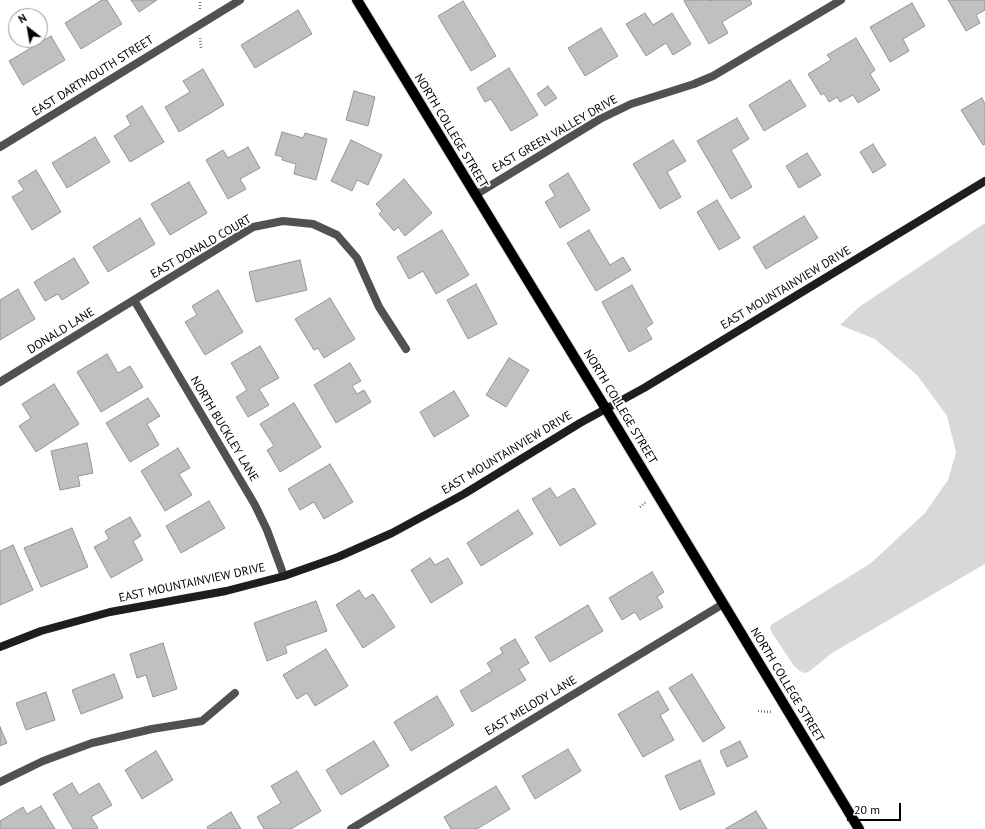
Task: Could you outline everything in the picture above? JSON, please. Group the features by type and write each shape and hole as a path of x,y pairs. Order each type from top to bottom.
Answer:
{"main road":[{"name":"NORTH COLLEGE STREET","path":"357,0 859,829"}],"street":[{"name":"EAST DARTMOUTH STREET","path":"0,148 240,0"},
{"name":"EAST GREEN VALLEY DRIVE","path":"475,195 600,119 631,104 694,84 713,76 841,0"},
{"name":"EAST MOUNTAINVIEW DRIVE","path":"0,647 41,631 110,612 226,590 284,576 338,557 392,532 464,494 580,423 651,384 985,181"},
{"name":"EAST DONALD COURT","path":"134,300 253,227 283,221 314,224 337,235 358,258 379,307 406,349"},
{"name":"DONALD LANE","path":"0,382 134,300"},
{"name":"NORTH BUCKLEY LANE","path":"134,300 256,505 284,576"},
{"name":"EAST MELODY LANE","path":"352,829 723,604"},
{"path":"0,782 43,761 92,743 152,729 202,721 235,693"}],"shaded area":[{"path":"985,223 985,564 832,653 810,671 805,673 800,671 794,666 772,633 770,628 771,625 871,563 925,513 948,480 956,452 947,416 917,375 875,339 840,325 859,307"}],"building":[{"path":"102,0 107,0 122,24 81,49 65,23"},
{"path":"131,0 157,0 139,12"},
{"path":"750,0 752,4 722,22 728,33 709,44 684,1"},
{"path":"948,0 985,0 985,10 976,15 980,23 966,31"},
{"path":"463,1 496,56 471,71 438,16"},
{"path":"912,3 925,26 903,39 909,51 890,62 870,27"},
{"path":"298,10 312,34 255,68 241,45"},
{"path":"645,13 653,25 672,13 691,44 673,55 666,43 646,56 626,24"},
{"path":"601,28 618,56 585,76 568,48"},
{"path":"51,36 65,60 23,85 9,61 31,48 48,48 48,38"},
{"path":"856,38 875,70 870,74 880,90 858,103 853,95 840,102 837,97 829,102 824,93 821,95 808,74 831,60 827,55"},
{"path":"509,68 538,115 511,131 491,99 485,102 477,88"},
{"path":"203,69 224,105 179,132 165,107 190,92 183,81"},
{"path":"790,80 806,106 764,131 749,105"},
{"path":"548,86 557,98 545,106 537,94"},
{"path":"354,91 375,97 368,126 346,120"},
{"path":"982,98 985,104 985,144 983,145 961,110"},
{"path":"142,106 164,142 130,162 114,136 131,125 126,116"},
{"path":"737,118 749,139 731,150 752,187 731,199 697,141"},
{"path":"282,132 303,138 305,133 327,139 316,180 294,174 296,164 282,160 283,157 275,155"},
{"path":"95,137 110,162 67,188 52,163"},
{"path":"351,140 382,155 368,185 357,180 352,191 331,181"},
{"path":"673,140 686,161 667,172 681,197 660,209 633,164"},
{"path":"873,144 886,165 873,173 860,152"},
{"path":"248,147 260,168 240,179 246,189 228,199 206,160 223,150 228,158"},
{"path":"807,153 821,175 799,188 786,166"},
{"path":"36,170 61,212 32,230 12,197 24,190 18,181"},
{"path":"568,173 590,210 560,228 545,202 555,196 549,185"},
{"path":"404,179 432,213 405,236 398,227 394,231 379,214 382,211 376,204"},
{"path":"189,182 207,213 170,235 151,204"},
{"path":"717,200 740,238 719,250 697,212"},
{"path":"804,216 818,238 766,269 753,247"},
{"path":"140,218 155,244 108,272 93,247"},
{"path":"442,230 469,275 436,294 423,271 409,279 397,257"},
{"path":"589,230 610,265 623,257 631,270 596,291 567,243"},
{"path":"74,258 89,283 62,300 58,294 45,301 34,282"},
{"path":"300,260 307,290 256,302 249,272"},
{"path":"476,284 497,324 468,339 447,300"},
{"path":"632,285 653,323 646,328 652,339 629,352 602,302"},
{"path":"18,289 35,319 0,340 0,300"},
{"path":"218,290 243,332 205,355 185,322 197,315 192,306"},
{"path":"330,298 355,339 324,358 318,348 314,350 295,319"},
{"path":"260,346 279,378 259,389 269,405 248,417 236,397 247,390 231,363"},
{"path":"107,354 118,373 130,366 143,387 101,412 77,372"},
{"path":"509,358 529,370 506,407 486,395"},
{"path":"350,363 361,381 352,386 357,394 364,390 371,402 336,423 314,385"},
{"path":"54,384 79,424 36,452 19,426 31,418 22,404"},
{"path":"454,391 469,416 434,437 420,412"},
{"path":"148,398 160,416 147,424 159,445 130,462 106,423"},
{"path":"294,403 321,447 280,472 267,450 274,446 260,424"},
{"path":"87,443 93,473 78,476 80,486 60,490 51,451"},
{"path":"178,448 190,468 179,474 192,495 165,511 141,471"},
{"path":"330,464 353,502 324,519 314,502 300,510 288,489"},
{"path":"550,488 557,498 574,488 596,524 560,546 532,499"},
{"path":"209,501 225,528 181,553 166,526"},
{"path":"518,510 533,534 481,566 467,543"},
{"path":"130,517 141,536 133,541 143,560 111,578 94,547 109,539 105,531"},
{"path":"72,528 88,567 41,587 24,548"},
{"path":"13,545 33,590 0,605 0,551"},
{"path":"430,558 435,565 448,558 463,583 431,603 411,570"},
{"path":"652,572 664,592 657,597 663,607 640,620 635,612 622,620 609,598"},
{"path":"359,590 365,599 373,594 395,627 363,648 336,605"},
{"path":"316,601 327,631 285,646 287,653 267,661 254,623"},
{"path":"588,605 603,631 550,662 535,637"},
{"path":"515,639 529,663 519,669 526,680 472,712 460,691 492,671 487,663 503,653 500,648"},
{"path":"163,643 177,689 153,697 146,675 137,678 130,654"},
{"path":"326,649 348,686 315,706 307,693 297,699 283,675"},
{"path":"114,674 123,698 81,714 72,690"},
{"path":"692,674 725,728 703,742 669,688"},
{"path":"658,691 669,710 660,715 674,740 643,757 618,714"},
{"path":"46,692 55,720 26,730 16,703"},
{"path":"437,696 454,725 411,751 394,722"},
{"path":"0,727 7,743 0,746"},
{"path":"374,741 389,766 341,795 326,770"},
{"path":"740,741 748,757 727,767 720,751"},
{"path":"568,749 581,771 535,799 522,776"},
{"path":"156,751 173,780 142,799 125,770"},
{"path":"700,760 715,794 680,810 665,776"},
{"path":"297,771 321,811 291,829 264,829 257,817 281,803 271,786"},
{"path":"72,783 79,795 99,783 112,805 91,817 98,828 97,829 73,829 53,794"},
{"path":"496,786 510,809 477,829 451,829 444,817"},
{"path":"41,806 55,829 0,829 0,821 23,807 27,814"},
{"path":"756,811 767,829 725,829"},
{"path":"231,812 241,829 208,829 207,827"}]}
